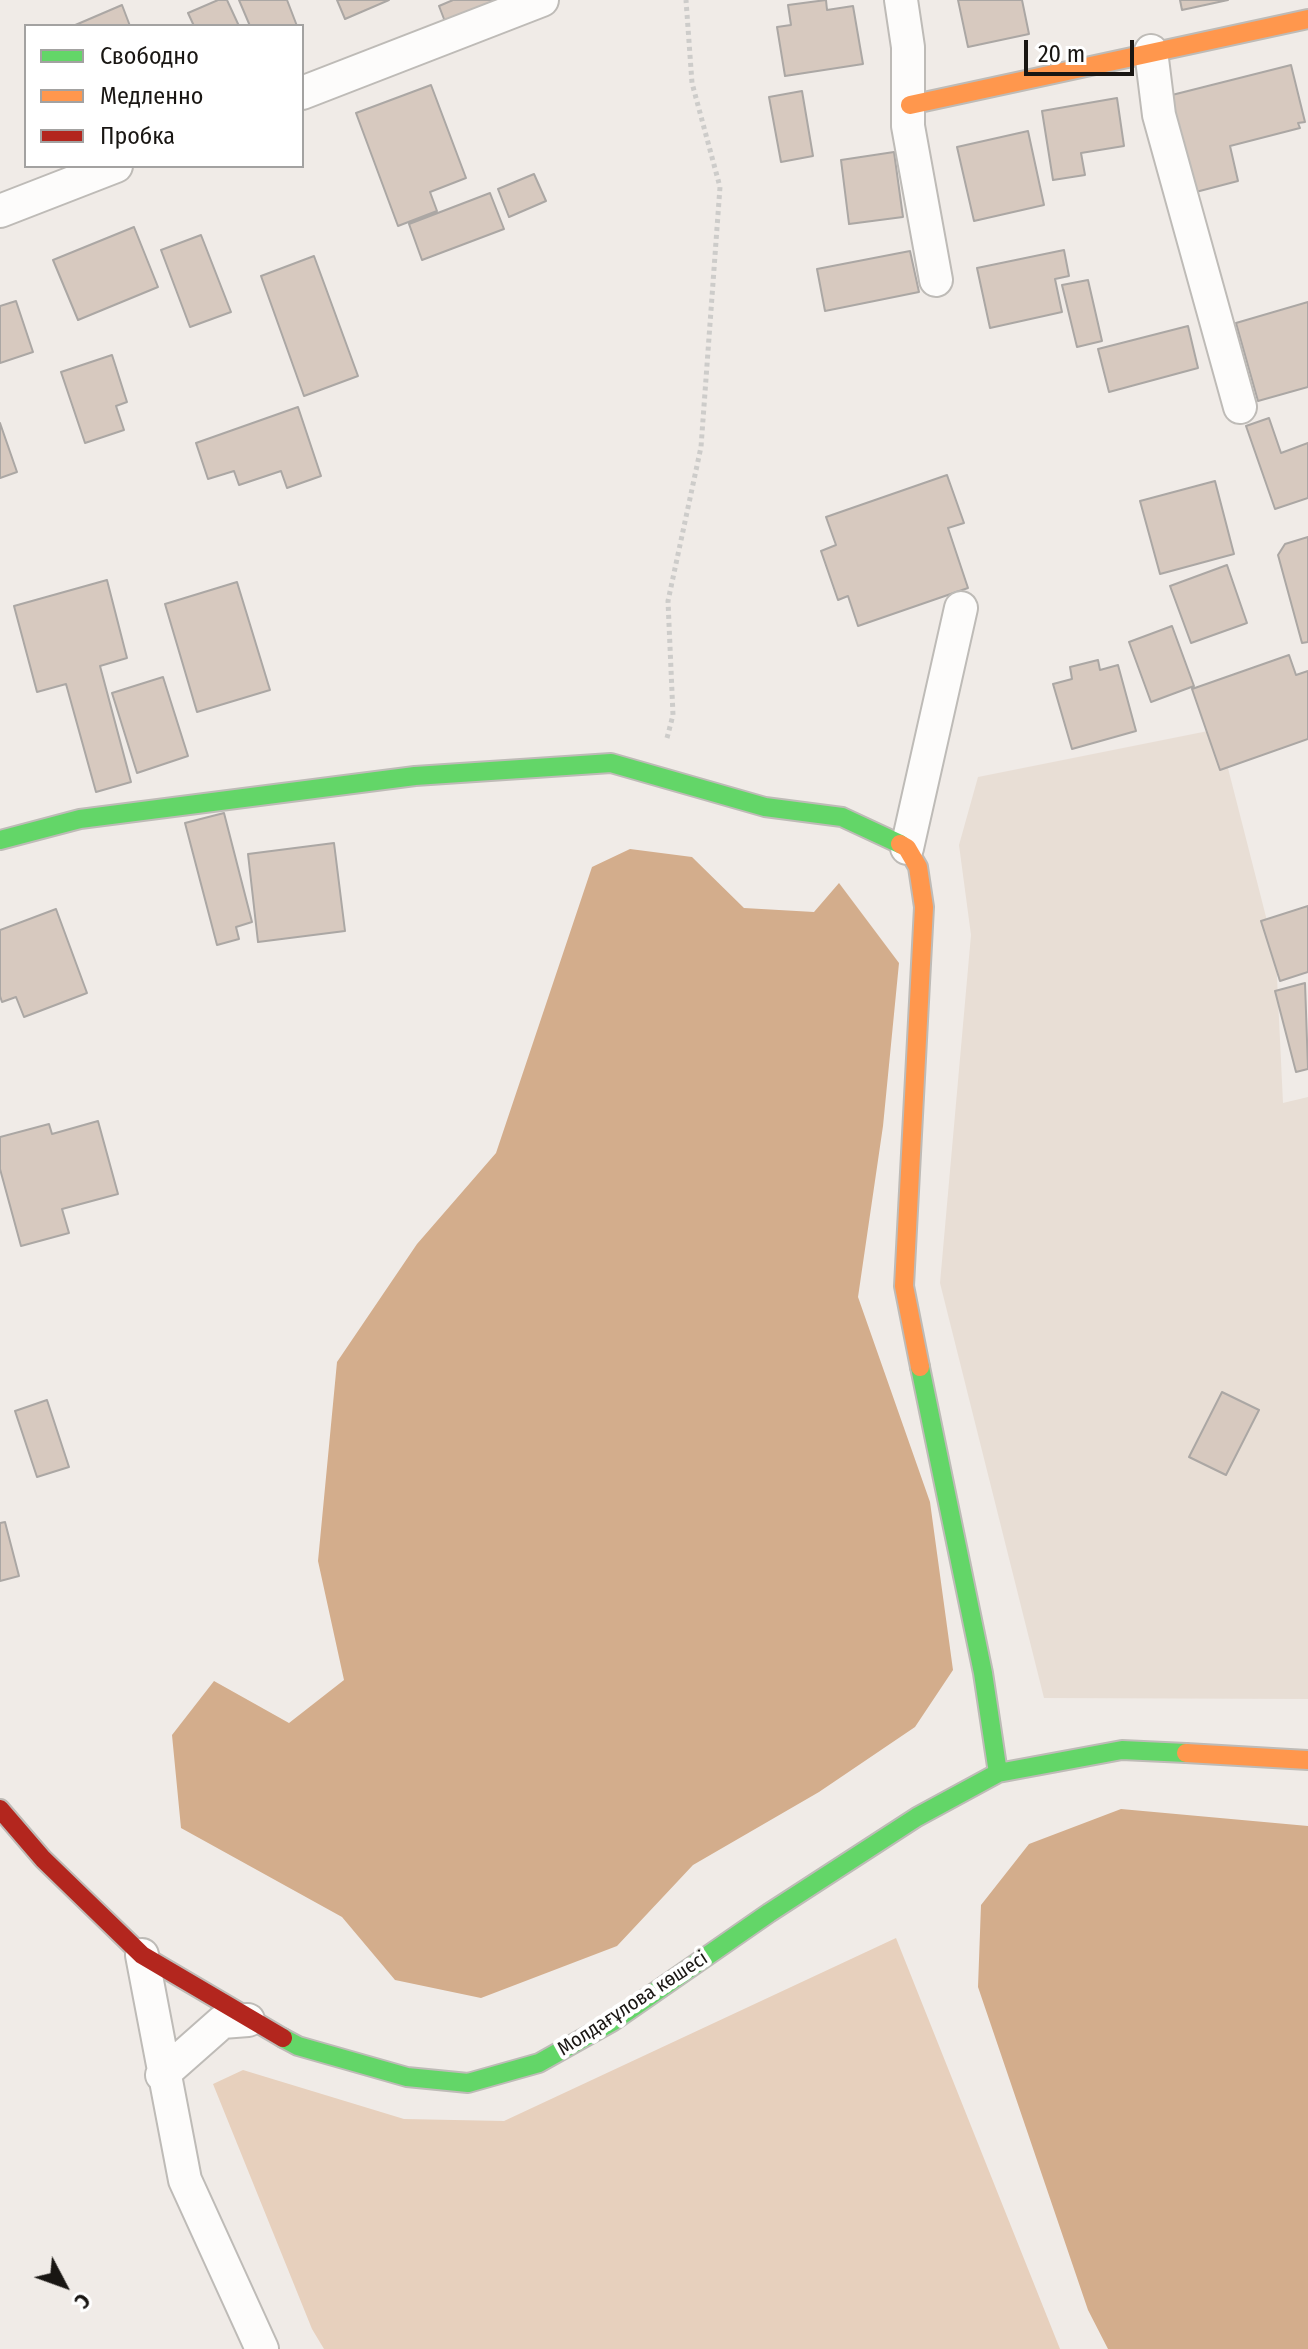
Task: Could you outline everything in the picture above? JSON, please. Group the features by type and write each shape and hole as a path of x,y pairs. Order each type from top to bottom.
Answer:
{"street":[{"path":"304,92 542,0"},
{"path":"901,0 908,47 908,126 936,280"},
{"path":"910,105 1308,19"},
{"path":"1151,51 1159,115 1240,407"},
{"path":"0,211 111,168"},
{"path":"907,848 961,608"},
{"path":"0,840 80,819 189,808 415,776 611,763 765,807 842,817 907,848 918,867 924,907 904,1286 983,1673 998,1773"},
{"name":"Молдағұлова көшесі","path":"0,1809 43,1859 142,1955 248,2020 298,2046 407,2077 468,2083 539,2063 612,2022 769,1913 917,1817 998,1773 1122,1750 1308,1760"},
{"path":"142,1955 162,2075 185,2180 262,2349"},
{"path":"162,2075 222,2022 248,2020"}],"path":[{"path":"656,774 673,715 668,601 701,447 720,187 692,83 686,0"}],"shaded area":[{"path":"1218,729 1276,956 1283,1103 1308,1097 1308,1699 1044,1698 940,1283 971,935 959,845 978,777"},
{"path":"630,849 692,857 744,908 814,912 839,883 899,963 883,1126 858,1297 930,1502 953,1670 915,1727 819,1792 693,1865 617,1946 481,1998 395,1980 342,1917 181,1828 172,1735 214,1681 289,1723 344,1680 318,1561 337,1362 417,1244 496,1153 592,867"},
{"path":"1121,1809 1308,1826 1308,2349 1108,2349 1088,2310 978,1987 981,1905 1029,1844"},
{"path":"896,1938 1060,2349 324,2349 312,2329 213,2084 243,2070 404,2119 504,2121"}],"building":[{"path":"218,0 227,0 238,24 193,24 188,13"},
{"path":"239,0 287,0 296,24 249,24"},
{"path":"337,0 389,0 345,19"},
{"path":"453,0 515,0 449,32 439,6"},
{"path":"826,0 827,10 853,6 863,64 785,76 777,27 791,25 788,5"},
{"path":"958,0 1022,0 1029,34 968,47"},
{"path":"1180,0 1228,0 1182,10"},
{"path":"122,5 129,24 78,24"},
{"path":"1291,65 1305,122 1298,123 1300,128 1230,146 1238,181 1192,193 1168,96"},
{"path":"431,85 466,178 430,192 437,211 398,226 356,113"},
{"path":"802,91 813,156 781,162 769,97"},
{"path":"1117,98 1124,146 1081,153 1085,175 1053,180 1042,111"},
{"path":"1028,131 1044,205 974,221 957,147"},
{"path":"894,152 903,217 849,224 841,160"},
{"path":"534,174 546,201 509,217 498,189"},
{"path":"490,193 504,229 422,260 409,224"},
{"path":"134,227 158,287 78,320 53,260"},
{"path":"201,235 231,312 190,327 161,250"},
{"path":"1064,250 1069,276 1055,279 1062,312 990,328 977,268"},
{"path":"910,251 919,292 825,311 817,269"},
{"path":"314,256 358,376 304,396 261,276"},
{"path":"1088,280 1102,341 1077,347 1062,285"},
{"path":"16,301 33,352 0,363 0,306"},
{"path":"1308,302 1308,387 1258,401 1236,323"},
{"path":"1188,326 1198,368 1109,392 1098,349"},
{"path":"112,355 127,402 116,406 124,430 85,443 61,372"},
{"path":"298,407 321,476 287,488 281,471 239,485 234,471 208,479 196,443"},
{"path":"1269,418 1281,453 1308,443 1308,498 1275,509 1246,426"},
{"path":"0,423 17,472 0,478"},
{"path":"947,475 964,523 948,528 968,588 858,626 848,596 838,600 821,551 836,545 826,517"},
{"path":"1215,481 1234,554 1160,574 1140,501"},
{"path":"1308,537 1308,642 1302,643 1278,555 1285,544"},
{"path":"1227,565 1247,623 1191,643 1170,586"},
{"path":"107,580 127,658 100,666 131,782 96,792 66,684 37,692 14,606"},
{"path":"237,582 270,690 197,712 165,604"},
{"path":"1172,626 1194,686 1151,702 1129,642"},
{"path":"1289,655 1296,675 1308,671 1308,739 1220,770 1192,689"},
{"path":"1098,660 1100,670 1118,665 1136,731 1072,749 1053,684 1072,679 1070,667"},
{"path":"163,677 188,756 137,773 112,693"},
{"path":"224,813 252,922 236,927 239,939 217,945 185,823"},
{"path":"334,843 345,931 258,942 248,854"},
{"path":"1308,906 1308,972 1280,981 1261,921"},
{"path":"56,909 87,993 24,1017 16,997 2,1002 0,996 0,930"},
{"path":"1305,983 1308,1069 1296,1072 1275,991"},
{"path":"98,1121 118,1194 62,1209 69,1233 21,1246 0,1169 0,1137 49,1124 52,1134"},
{"path":"1222,1392 1259,1410 1226,1475 1189,1457"},
{"path":"47,1400 69,1467 37,1477 15,1411"},
{"path":"5,1522 19,1576 0,1581 0,1523"}],"traffic: fast":[{"path":"0,840 80,819 415,776 611,763 765,807 842,817 900,844"},
{"path":"920,1367 983,1673 998,1773"},
{"path":"283,2038 298,2046 407,2077 468,2083 539,2063 612,2022 769,1913 917,1817 998,1773 1122,1750 1186,1753"}],"traffic: slow":[{"path":"910,105 1308,19"},
{"path":"900,844 907,848 918,867 924,907 904,1286 920,1367"},
{"path":"1186,1753 1308,1760"}],"traffic: jam":[{"path":"0,1809 43,1859 142,1955 283,2038"}]}
